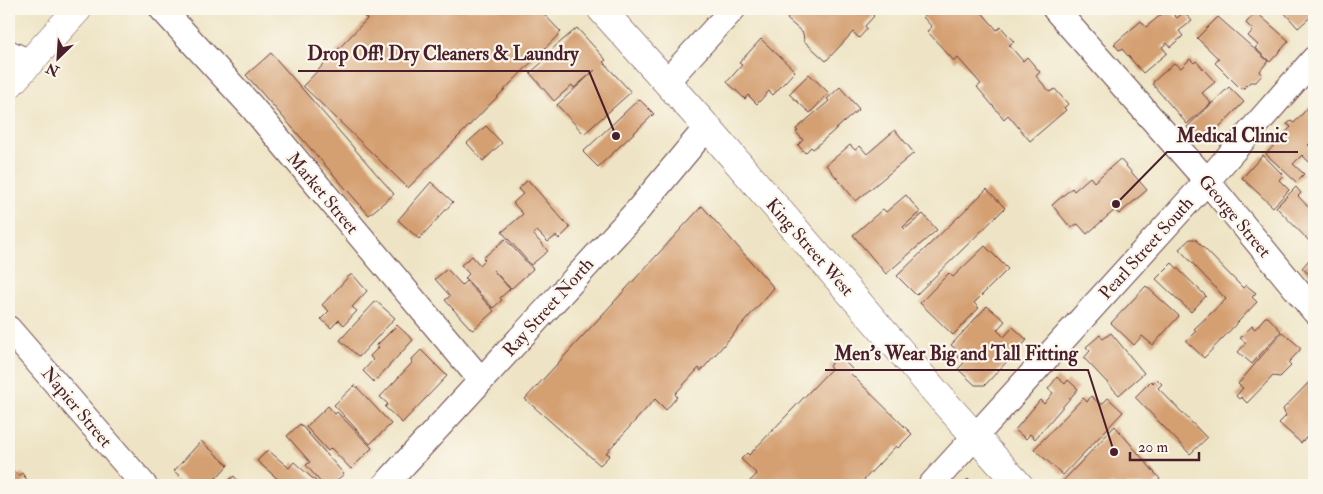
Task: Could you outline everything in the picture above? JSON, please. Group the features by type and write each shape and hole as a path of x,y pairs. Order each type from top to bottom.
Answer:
{"main road":[{"path":"9,85 19,58 78,9"},
{"name":"King Street West","path":"600,9 667,81 946,404 1019,485"}],"street":[{"name":"Market Street","path":"162,9 251,106 481,380"},
{"path":"667,81 733,9"},
{"name":"George Street","path":"1055,9 1207,181 1314,311"},
{"name":"Pearl Street South","path":"931,485 1207,181 1314,59"},
{"name":"Ray Street North","path":"385,485 638,210 707,127"},
{"name":"Napier Street","path":"9,329 144,485"}],"building":[{"path":"356,9 539,9 561,32 408,188 303,86 367,19"},
{"path":"795,9 870,9 874,16 865,26 867,29 859,38 853,32 826,61 804,41 803,33 787,19"},
{"path":"932,9 979,9 997,30 1001,27 1014,42 1009,45 1023,61 1027,57 1040,72 1036,76 1050,92 1055,89 1068,104 1064,108 1066,110 1030,141 1008,115 1004,119 977,87 981,84 958,58 954,61 927,31 932,27 923,17"},
{"path":"1168,9 1177,18 1184,12 1192,21 1179,31 1183,36 1170,47 1167,43 1162,47 1167,53 1143,73 1122,49 1119,50 1114,44 1141,21 1146,27"},
{"path":"1281,9 1313,9 1314,14 1298,28"},
{"path":"1256,12 1289,41 1270,62 1255,48 1258,45 1248,36 1253,30 1246,23"},
{"path":"1218,17 1268,61 1260,71 1262,75 1256,82 1250,82 1244,88 1241,89 1215,63 1219,59 1197,38"},
{"path":"577,28 606,60 603,62 631,92 584,134 557,105 595,70 574,88 572,85 554,101 530,73 546,59 544,56"},
{"path":"761,39 795,71 773,95 769,91 757,104 748,95 745,99 727,82 742,65 739,63"},
{"path":"271,53 394,194 369,215 246,75"},
{"path":"1190,59 1194,63 1196,61 1215,82 1202,93 1211,103 1187,124 1153,85 1153,82 1174,63 1181,68"},
{"path":"809,74 829,93 810,113 789,94"},
{"path":"840,87 859,109 813,149 811,147 805,153 798,145 803,140 796,132 798,131 796,129 829,101 827,99"},
{"path":"1229,87 1244,102 1205,141 1199,141 1187,127"},
{"path":"639,99 654,114 598,167 583,152"},
{"path":"1314,101 1314,139 1308,145 1314,151 1314,167 1302,155 1293,164 1304,174 1296,182 1266,154 1291,127 1287,124 1291,121 1294,123"},
{"path":"486,126 502,143 483,161 467,143"},
{"path":"895,130 914,153 856,201 826,165 850,145 855,150 860,146 867,154"},
{"path":"1263,155 1283,175 1279,180 1289,190 1273,207 1242,178"},
{"path":"1120,159 1147,190 1119,214 1115,210 1087,234 1078,224 1070,227 1052,205 1072,188 1074,191 1090,177 1094,182"},
{"path":"528,180 570,228 559,239 556,236 548,242 537,231 533,234 548,251 531,265 502,232 523,214 513,203 523,194 518,189"},
{"path":"431,182 453,202 419,239 398,220"},
{"path":"1296,187 1301,193 1298,196 1314,213 1314,242 1312,244 1276,207"},
{"path":"987,189 1005,208 916,295 897,276"},
{"path":"906,195 920,212 903,227 905,229 923,214 937,230 886,274 853,235 883,209 886,212"},
{"path":"702,206 774,288 701,371 699,368 675,394 677,397 666,410 655,399 606,453 610,455 600,465 525,399"},
{"path":"505,239 533,269 512,288 493,270 510,289 493,308 465,278 469,274 461,265 472,256 480,265 485,260 483,258"},
{"path":"1190,239 1195,239 1243,288 1246,285 1256,293 1252,297 1257,302 1204,358 1186,341 1196,331 1194,329 1226,299 1179,249"},
{"path":"985,246 1008,269 974,303 979,308 953,335 920,303 949,273 953,277"},
{"path":"1314,254 1314,273 1311,276 1302,268"},
{"path":"1172,263 1206,296 1191,312 1156,279"},
{"path":"447,269 462,285 466,281 494,311 473,330 445,300 450,296 435,279"},
{"path":"350,275 353,275 367,291 352,307 357,311 344,325 339,320 331,328 321,319 329,311 322,305"},
{"path":"1146,286 1179,316 1153,345 1142,336 1134,345 1111,323"},
{"path":"376,301 395,318 359,357 340,340"},
{"path":"987,306 1005,321 997,330 1004,337 1013,327 1027,340 985,385 975,385 958,369 964,363 956,355 959,352 951,345"},
{"path":"1265,317 1268,317 1281,331 1252,364 1238,352 1246,343 1240,338 1252,326 1255,329"},
{"path":"397,325 413,340 374,382 363,371 373,360 370,356 379,347 377,345"},
{"path":"1282,332 1300,347 1300,350 1288,363 1291,366 1280,377 1273,376 1247,403 1241,397 1239,399 1236,396 1243,388 1238,384"},
{"path":"1111,333 1144,373 1119,395 1084,358 1090,351 1086,347 1100,335 1103,339"},
{"path":"421,350 447,376 402,423 385,407 388,404 380,397 412,363 411,360"},
{"path":"839,356 853,370 850,373 912,434 898,448 896,446 859,485 746,485 757,474 741,459 747,453 749,455 831,369 829,366"},
{"path":"1057,377 1065,384 1068,380 1078,389 1035,439 1030,434 1026,439 1015,430 1040,400 1044,404 1053,393 1048,389"},
{"path":"1314,377 1314,429 1301,443 1279,423 1286,416 1283,409"},
{"path":"1157,379 1162,384 1158,388 1207,438 1190,454 1135,397 1151,381 1153,383"},
{"path":"355,385 391,424 370,444 334,405"},
{"path":"1091,396 1101,405 1108,398 1123,412 1063,475 1034,449 1083,398 1087,402"},
{"path":"328,406 335,414 337,412 372,448 351,469 331,448 328,451 306,427"},
{"path":"300,424 344,474 331,485 323,485 306,465 310,462 287,436"},
{"path":"1115,426 1160,479 1153,485 1064,485 1062,482"},
{"path":"201,441 228,465 210,485 190,485 174,471"},
{"path":"268,450 289,468 294,462 319,484 274,485 279,480 257,461"},
{"path":"9,465 18,476 22,473 27,480 21,485 9,485"},
{"path":"234,476 241,485 223,485"},
{"path":"968,479 974,485 961,485"}],"place":[{"name":"Drop Off! Dry Cleaners & Laundry","path":"616,136"},
{"name":"Medical Clinic","path":"1116,204"},
{"name":"Men's Wear Big and Tall Fitting","path":"1114,452"}]}
